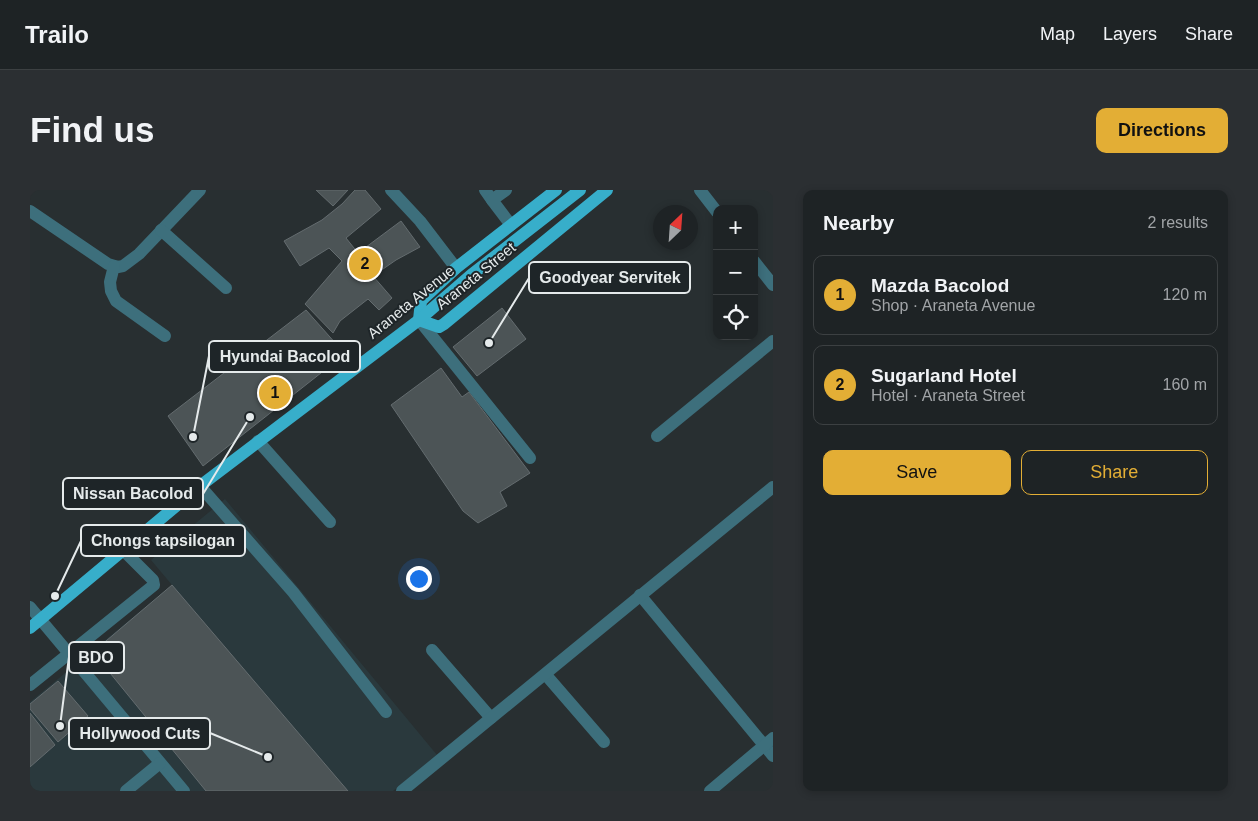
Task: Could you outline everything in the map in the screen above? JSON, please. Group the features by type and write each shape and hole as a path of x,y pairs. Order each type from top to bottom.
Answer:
{"main road":[{"name":"Araneta Street","path":"556,190 456,268 421,301 419,320 439,327 444,324 607,190"},
{"name":"Araneta Avenue","path":"30,628 200,486 419,320 471,275 580,190"}],"street":[{"path":"30,211 114,266 123,266 139,254 200,190"},
{"path":"391,190 420,221 456,268"},
{"path":"506,190 488,195 511,225"},
{"path":"700,190 713,207"},
{"path":"161,230 226,288"},
{"path":"114,266 110,282 111,291 116,301 165,336"},
{"path":"758,266 773,286"},
{"path":"419,320 530,458"},
{"path":"657,436 773,341"},
{"path":"258,441 330,522"},
{"path":"200,486 293,592 386,712"},
{"path":"402,791 546,675 640,595 773,487"},
{"path":"30,685 154,585 153,580 123,550"},
{"path":"640,595 768,742 773,756"},
{"path":"30,607 184,791"},
{"path":"432,650 491,718"},
{"path":"546,675 604,742"},
{"path":"710,791 768,742"},
{"path":"126,791 160,763"}],"shaded area":[{"path":"225,499 437,755 393,791 30,791 30,702 172,585 151,560"}],"building":[{"path":"316,190 348,190 333,206"},
{"path":"355,190 365,190 381,209 346,238 358,253 401,221 420,247 396,260 373,276 392,298 379,310 368,299 340,321 333,333 305,304 342,261 329,248 300,266 284,241 322,220 342,204"},
{"path":"502,308 526,339 477,376 453,347"},
{"path":"306,310 345,354 203,466 168,416"},
{"path":"441,368 462,397 469,392 530,473 500,492 507,506 478,523 463,511 391,405"},
{"path":"172,585 348,791 206,791 93,652"},
{"path":"58,681 88,716 58,742 30,709 30,704"},
{"path":"30,713 55,745 30,767"}],"place":[{"name":"Sugarland Hotel","path":"365,264"},
{"name":"Goodyear Servitek","path":"489,343"},
{"name":"Mazda Bacolod","path":"275,393"},
{"name":"Nissan Bacolod","path":"250,417"},
{"name":"Hyundai Bacolod","path":"193,437"},
{"name":"Chongs tapsilogan","path":"55,596"},
{"name":"BDO","path":"60,726"},
{"name":"Hollywood Cuts","path":"268,757"}]}
